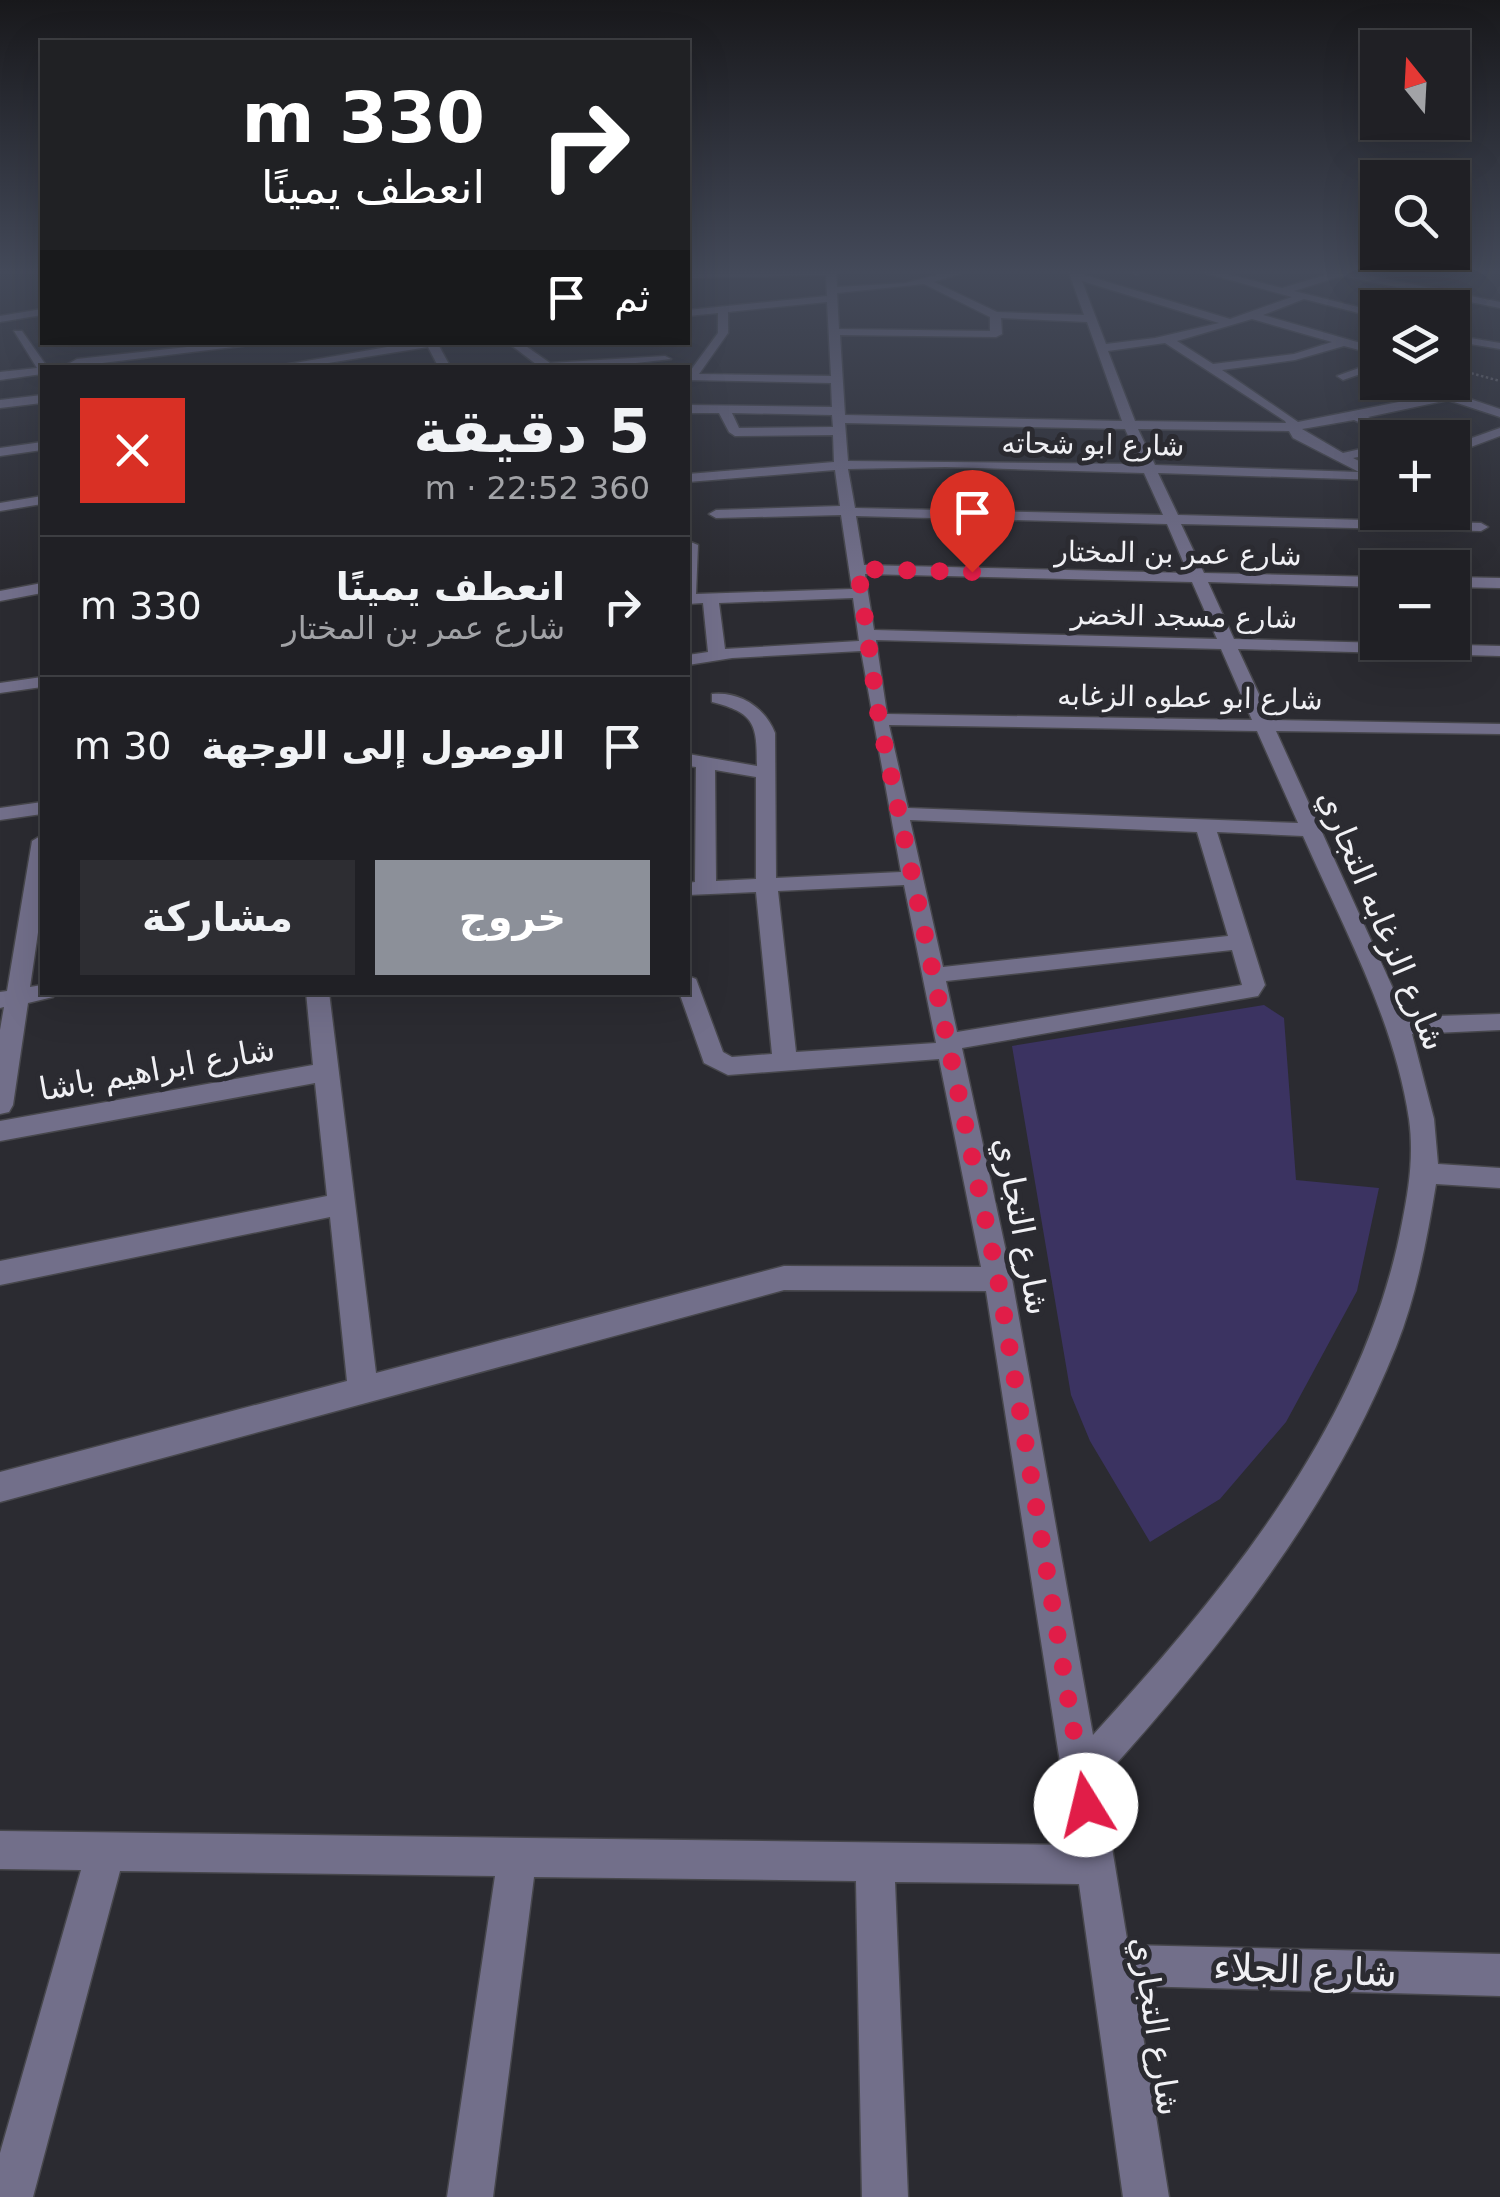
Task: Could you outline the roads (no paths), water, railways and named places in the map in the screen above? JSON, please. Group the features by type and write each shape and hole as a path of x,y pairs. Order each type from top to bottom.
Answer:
{"street":[{"name":"شارع التجاري","path":"835,373 841,464 879,719 998,1279 1096,1865 1146,2197"},
{"name":"شارع الزغابه التجاري","path":"1081,1775 1171,1678 1246,1582 1306,1491 1355,1404 1389,1324 1412,1246 1424,1173 1420,1103 1398,1026 1130,425 1112,373"},
{"path":"1217,373 1290,419 1298,435 1360,467"},
{"path":"1342,376 1352,373"},
{"path":"690,377 836,380"},
{"path":"1473,404 1500,394"},
{"path":"0,404 40,399"},
{"path":"690,409 838,420 1295,427 1429,400"},
{"path":"1460,400 1500,413"},
{"path":"724,410 734,432 838,420"},
{"path":"1355,416 1365,420"},
{"path":"1470,443 1500,432"},
{"path":"0,452 40,446"},
{"path":"1341,457 1360,452"},
{"name":"شارع ابو شحاته","path":"690,478 841,464 1360,476"},
{"path":"0,507 40,500"},
{"path":"716,514 849,511 1481,526"},
{"path":"1470,521 1500,536"},
{"path":"690,563 691,545"},
{"name":"شارع عمر بن المختار","path":"690,598 859,581 1360,582"},
{"path":"1470,582 1500,583"},
{"path":"0,596 40,588"},
{"path":"710,598 717,655"},
{"name":"شارع مسجد الخضر","path":"690,660 868,641 1500,651"},
{"path":"0,688 40,682"},
{"path":"718,698 740,704 762,720 766,733 766,882 785,1062"},
{"name":"شارع ابو عطوه الزغابه","path":"879,719 1500,729"},
{"path":"766,772 696,762 697,888 914,878"},
{"path":"0,814 40,808"},
{"path":"900,814 1311,830"},
{"path":"690,990 712,1057 719,1064 785,1062 950,1046 1244,994 1254,985 1205,826"},
{"path":"0,1105 7,999 40,850"},
{"path":"935,974 1240,942"},
{"path":"7,999 40,993"},
{"path":"317,995 363,1389"},
{"path":"1398,1026 1500,1022"},
{"name":"شارع ابراهيم باشا","path":"0,1131 326,1072"},
{"path":"1424,1173 1500,1178"},
{"path":"0,1273 342,1204"},
{"path":"0,1488 784,1278 998,1279"},
{"path":"0,1850 1096,1865"},
{"path":"10,2197 106,1851"},
{"path":"470,2197 517,1857"},
{"path":"875,1862 885,2197"},
{"name":"شارع الجلاء","path":"1111,1965 1500,1975"}]}
